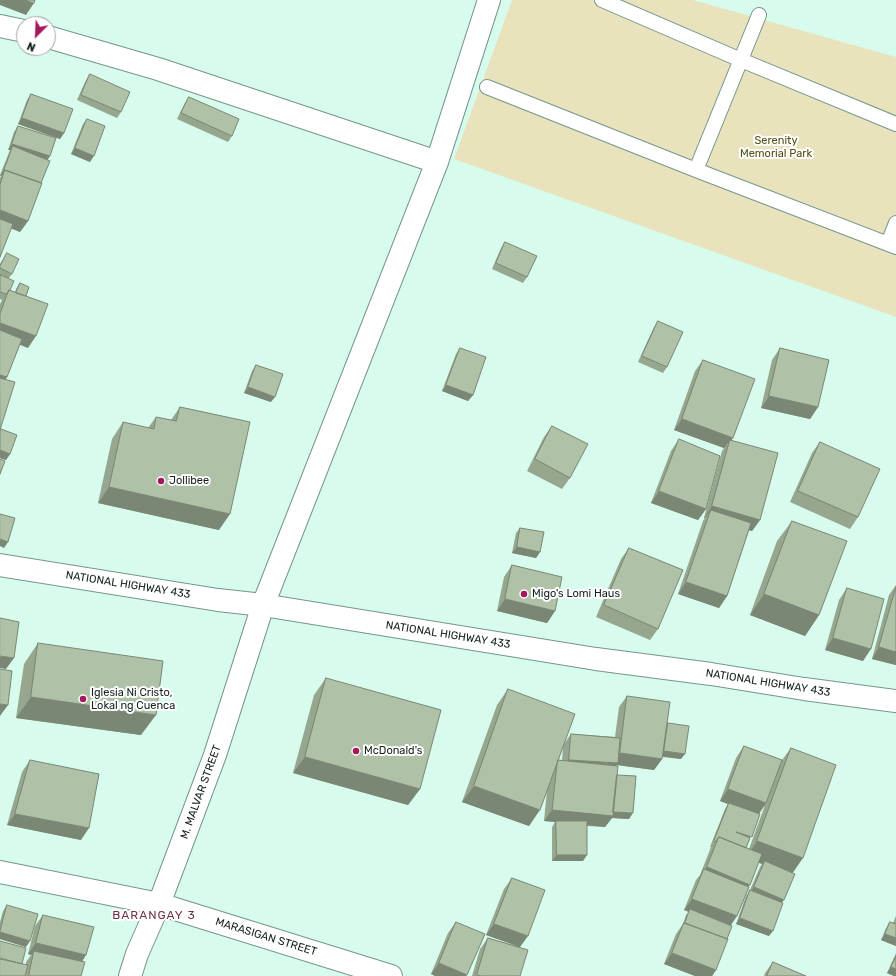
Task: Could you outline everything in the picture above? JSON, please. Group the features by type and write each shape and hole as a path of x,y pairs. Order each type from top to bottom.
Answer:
{"street":[{"name":"M. MALVAR STREET","path":"130,976 137,954 159,904 216,755 263,605 437,162 489,0"},
{"path":"0,26 16,29"},
{"path":"56,39 158,69 437,162"},
{"name":"NATIONAL HIGHWAY 433","path":"0,565 218,600 263,605 596,659 711,674 804,690 896,701"},
{"name":"MARASIGAN STREET","path":"0,872 159,904 391,976"}],"lane":[{"path":"602,0 741,60 896,124"},
{"path":"696,170 759,15"},
{"path":"487,87 696,170 892,245 896,223"}],"green space":[{"name":"Serenity Memorial Park","path":"512,0 693,0 896,57 896,317 454,159"}],"building":[{"path":"25,0 35,0 34,3"},
{"path":"90,74 130,92 121,112 81,95"},
{"path":"31,94 73,109 64,133 22,118"},
{"path":"189,97 239,119 232,136 181,113"},
{"path":"87,119 105,126 94,156 75,148"},
{"path":"18,126 56,138 50,156 12,144"},
{"path":"13,146 50,161 41,183 4,170"},
{"path":"5,170 42,183 28,221 0,210 0,185"},
{"path":"0,219 13,224 0,257"},
{"path":"505,242 537,256 527,277 496,263"},
{"path":"7,253 19,259 12,274 0,268"},
{"path":"1,275 14,281 10,290 6,294 0,292"},
{"path":"20,283 29,287 26,296 16,293"},
{"path":"9,290 48,304 36,336 0,323 0,314"},
{"path":"658,321 683,332 667,367 642,356"},
{"path":"0,330 22,339 7,377 0,375"},
{"path":"460,348 486,357 473,395 446,385"},
{"path":"780,348 829,360 818,407 769,396"},
{"path":"703,360 755,379 733,438 682,419"},
{"path":"256,365 283,374 275,397 248,387"},
{"path":"0,378 15,382 0,430"},
{"path":"180,407 250,422 230,514 109,487 123,422 154,429 156,417 176,421"},
{"path":"552,426 588,444 570,478 535,459"},
{"path":"1,429 17,435 10,454 0,450"},
{"path":"679,439 720,456 706,509 659,491"},
{"path":"730,440 778,453 760,520 712,506"},
{"path":"820,442 880,469 858,517 798,491"},
{"path":"0,459 5,461 0,474"},
{"path":"711,510 751,523 727,596 686,582"},
{"path":"0,514 15,518 8,542 0,539"},
{"path":"792,521 847,541 819,615 764,594"},
{"path":"520,528 544,532 540,552 517,547"},
{"path":"629,548 683,570 658,629 604,605"},
{"path":"512,565 562,577 555,611 505,599"},
{"path":"896,587 896,652 879,647"},
{"path":"847,588 884,599 871,649 833,638"},
{"path":"0,618 19,622 14,658 0,656"},
{"path":"38,643 163,661 156,715 31,697"},
{"path":"0,669 12,671 8,705 0,704"},
{"path":"326,678 441,710 420,789 305,757"},
{"path":"508,689 575,714 540,810 474,786"},
{"path":"627,696 670,702 662,759 620,753"},
{"path":"668,723 689,726 685,754 664,751"},
{"path":"571,734 620,738 618,763 569,760"},
{"path":"744,746 782,760 766,803 728,789"},
{"path":"791,748 836,765 803,858 757,841"},
{"path":"30,760 99,774 89,828 15,814"},
{"path":"558,760 618,766 613,816 552,810"},
{"path":"617,775 636,776 633,813 613,812"},
{"path":"729,803 760,814 752,837 736,832 750,838 746,848 719,837 715,842 714,841"},
{"path":"556,821 587,821 587,855 557,855"},
{"path":"719,837 762,854 750,885 707,867"},
{"path":"765,861 795,874 784,900 754,887"},
{"path":"704,869 749,887 737,916 692,899"},
{"path":"512,878 545,890 528,936 494,924"},
{"path":"750,890 783,903 773,931 740,918"},
{"path":"7,905 38,914 30,941 0,932"},
{"path":"690,909 732,926 727,939 685,923"},
{"path":"43,915 94,927 86,955 36,943"},
{"path":"456,922 485,934 467,975 439,963"},
{"path":"890,922 896,924 896,938 885,934"},
{"path":"684,923 728,939 716,970 672,953"},
{"path":"488,938 528,950 520,976 477,975"},
{"path":"0,941 26,948 22,964 0,958"},
{"path":"34,951 85,962 81,976 29,976"},
{"path":"896,957 896,969 891,967"},
{"path":"0,959 28,965 25,976 0,976"},
{"path":"773,962 806,976 767,976"}],"place":[{"name":"Jollibee","path":"161,481"},
{"name":"Migo's Lomi Haus","path":"524,594"},
{"name":"Iglesia Ni Cristo, Lokal ng Cuenca","path":"83,699"},
{"name":"McDonald's","path":"356,751"}],"district":[{"name":"BARANGAY 3","path":"154,916"}]}
